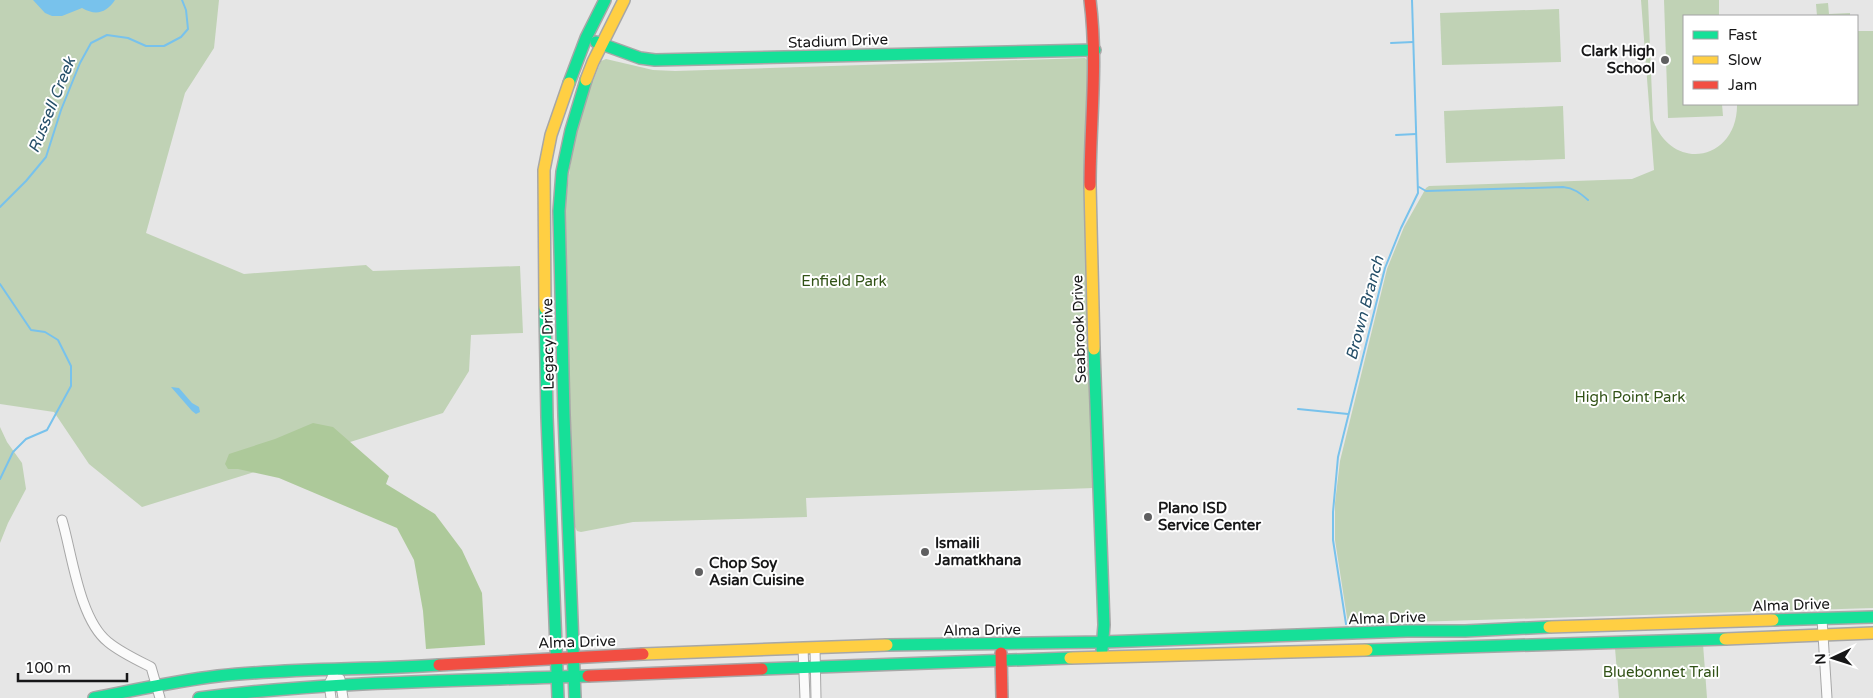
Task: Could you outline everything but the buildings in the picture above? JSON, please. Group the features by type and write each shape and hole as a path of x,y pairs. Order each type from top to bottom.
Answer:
{"main road":[{"name":"Legacy Drive","path":"558,698 547,417 543,223 544,170 563,98 586,38 604,0"},
{"name":"Legacy Drive","path":"575,698 559,231 562,172 570,130 582,90 624,0"},
{"name":"Seabrook Drive","path":"1090,0 1094,21 1095,50 1090,187 1104,625 1101,658"},
{"name":"Stadium Drive","path":"586,38 640,58 655,60 1095,50"},
{"path":"547,417 564,415"},
{"path":"551,536 569,536"},
{"name":"Alma Drive","path":"94,698 157,685 218,676 556,658 809,648 1103,642 1873,617"},
{"path":"1668,623 1668,641"},
{"name":"Alma Drive","path":"199,698 329,684 432,682 1001,660 1668,641 1873,633"},
{"path":"1273,637 1275,652"},
{"path":"1001,644 1002,698"},
{"path":"713,652 715,671"},
{"path":"431,666 432,682"}],"street":[{"path":"62,520 80,591 94,624 106,641 151,667 160,698"},
{"path":"1819,698 1827,698 1822,619"},
{"path":"809,648 810,667 816,698"},
{"path":"805,698 810,667"},
{"path":"336,669 342,684 343,698"},
{"path":"331,698 329,684 336,669"}],"green space":[{"path":"0,0 219,0 214,48 185,93 146,233 244,274 366,265 373,271 520,266 523,333 471,335 469,371 443,413 142,507 89,464 54,412 0,404"},
{"name":"High Point Park","path":"1641,0 1648,0 1653,120 1662,137 1675,148 1689,153 1703,153 1716,148 1727,138 1734,123 1737,105 1858,105 1858,31 1873,31 1873,608 1348,624 1335,540 1335,503 1340,461 1387,269 1404,227 1426,188 1429,186 1632,179 1654,170"},
{"path":"1664,0 1719,0 1719,15 1683,15 1683,105 1722,105 1723,116 1668,118"},
{"path":"1828,3 1829,14 1850,13 1850,15 1817,15 1816,4"},
{"path":"1559,9 1561,62 1442,65 1440,13"},
{"name":"Enfield Park","path":"1085,58 1089,62 1094,488 806,498 807,517 633,522 581,532 577,531 575,527 563,224 572,151 586,98 601,61 606,59 653,70 675,71"},
{"path":"1563,106 1565,159 1446,163 1444,111"},
{"path":"313,423 333,427 389,476 386,484 435,514 462,550 482,593 485,645 426,649 423,611 414,560 397,528 279,478 238,469 228,469 225,464 229,454 275,439"},
{"path":"0,427 7,442 22,463 26,489 0,543"},
{"name":"Bluebonnet Trail","path":"1703,644 1707,698 1619,698 1615,648"}],"water":[{"path":"33,0 115,0 108,8 100,12 92,12 82,8 62,16 52,16 45,13"},
{"path":"171,387 179,388 192,403 199,407 200,412 196,414 192,411"}],"waterway":[{"name":"Russell Creek","path":"0,207 26,181 46,157 61,110 80,63 91,43 107,35 128,38 146,46 164,46 181,37 188,29 186,10 182,0"},
{"name":"Brown Branch","path":"1346,624 1333,540 1333,512 1338,457 1385,268 1418,193 1412,0"},
{"path":"1391,43 1413,42"},
{"path":"1396,135 1416,134"},
{"path":"1419,187 1426,191 1563,187 1577,191 1588,200"},
{"name":"Russell Creek","path":"0,284 31,330 45,332 58,340 71,366 71,386 47,430 26,439 13,452 0,479"},
{"path":"1298,409 1348,414"}],"traffic: fast":[{"path":"569,83 586,38 605,0"},
{"path":"596,42 640,58 655,60 1095,50"},
{"path":"575,698 564,415 559,211 562,172 571,130 586,80"},
{"path":"545,308 547,417 558,698"},
{"path":"1094,349 1104,625 1102,650"},
{"path":"1773,620 1873,617"},
{"path":"887,645 1103,642 1549,627"},
{"path":"1367,650 1725,639"},
{"path":"762,669 1070,658"},
{"path":"94,698 218,676 439,665"},
{"path":"199,698 247,692 344,685 588,676"}],"traffic: slow":[{"path":"586,80 624,0"},
{"path":"545,308 544,170 551,135 569,83"},
{"path":"1090,185 1094,349"},
{"path":"1549,627 1773,620"},
{"path":"1725,639 1873,633"},
{"path":"643,654 887,645"},
{"path":"1070,658 1367,650"}],"traffic: jam":[{"path":"1090,0 1094,69 1090,185"},
{"path":"1001,653 1002,698"},
{"path":"439,665 643,654"},
{"path":"588,676 762,669"}],"place":[{"name":"Clark High School","path":"1665,60"},
{"name":"Plano ISD Service Center","path":"1148,517"},
{"name":"Ismaili Jamatkhana","path":"925,552"},
{"name":"Chop Soy Asian Cuisine","path":"699,572"}]}
